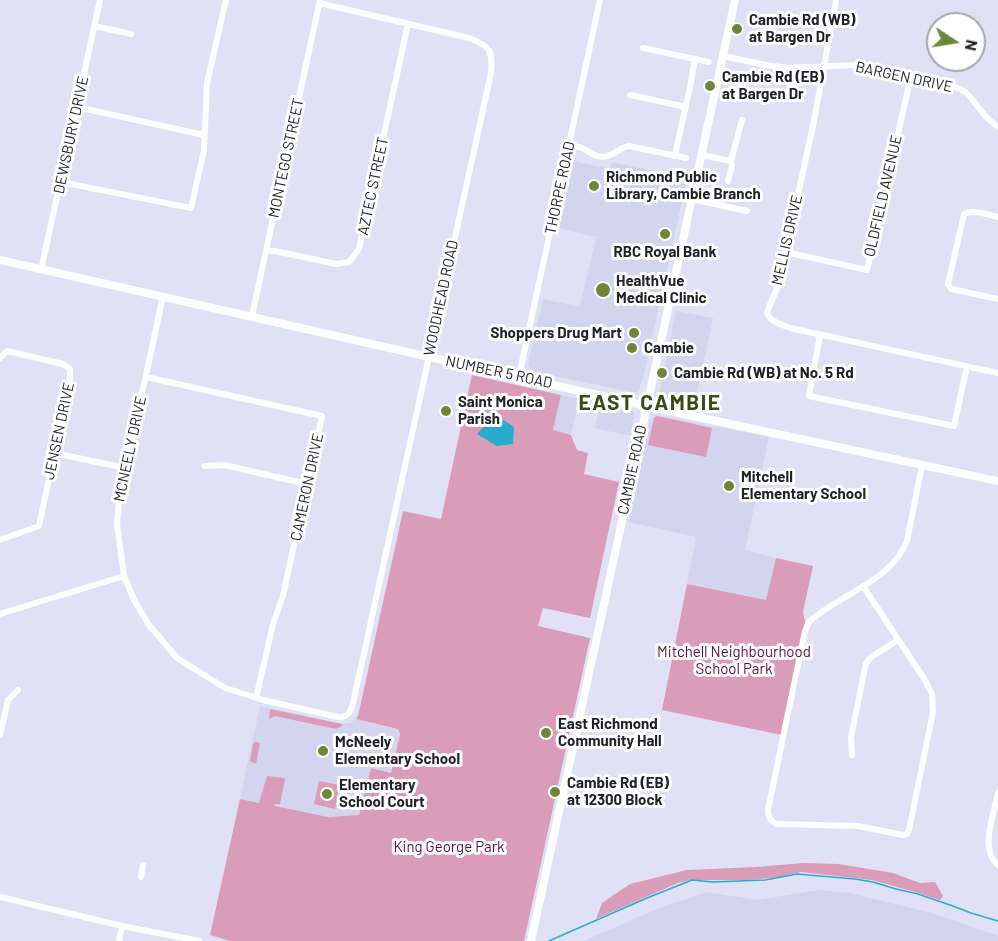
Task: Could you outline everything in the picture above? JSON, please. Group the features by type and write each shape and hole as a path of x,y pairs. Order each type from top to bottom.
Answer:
{"main road":[{"name":"CAMBIE ROAD","path":"531,941 735,0"},
{"name":"NUMBER 5 ROAD","path":"0,260 428,357 998,481"}],"street":[{"name":"DEWSBURY DRIVE","path":"41,270 100,0"},
{"path":"61,182 191,208 204,150 207,84 226,0"},
{"name":"THORPE ROAD","path":"519,376 600,0"},
{"name":"MELLIS DRIVE","path":"836,0 813,126 778,286 767,315 772,321 782,325 820,335 998,373"},
{"name":"WOODHEAD ROAD","path":"320,2 469,38 483,43 492,62 352,707 350,714 345,717"},
{"name":"MONTEGO STREET","path":"252,316 320,2"},
{"name":"AZTEC STREET","path":"266,251 336,264 349,262 359,249 408,24"},
{"path":"94,26 131,34"},
{"path":"643,48 709,62"},
{"name":"BARGEN DRIVE","path":"723,56 788,68 858,65 956,86 965,92 989,121 998,127"},
{"path":"675,156 694,59"},
{"name":"OLDFIELD AVENUE","path":"785,252 867,270 911,76"},
{"path":"630,95 686,108"},
{"path":"77,107 204,135"},
{"path":"728,181 742,120"},
{"path":"570,145 602,157 611,155 623,146 629,146 686,158"},
{"path":"702,155 731,161"},
{"path":"692,199 747,211"},
{"path":"998,217 975,212 964,214 948,284 951,289 998,299"},
{"name":"MCNEELY DRIVE","path":"163,296 118,500 117,524 124,576 134,600 149,625 177,658 225,688 256,698 345,717"},
{"path":"820,335 809,396 820,399 954,426 967,366"},
{"name":"JENSEN DRIVE","path":"0,358 7,351 63,364 70,369 39,526 0,540"},
{"name":"CAMERON DRIVE","path":"146,377 322,416 284,596 273,624 256,698"},
{"path":"54,453 125,468"},
{"path":"205,466 224,465 307,484"},
{"path":"862,586 932,694 933,712 907,834 858,826 776,824 768,816 768,810 808,622 815,616 883,572 898,557 907,541 922,465"},
{"path":"0,614 124,576"},
{"path":"852,755 851,737 866,663 871,657 898,640"},
{"path":"925,680 932,676"},
{"path":"0,735 8,700 18,690"},
{"path":"998,793 988,837 991,859 998,865"},
{"path":"141,877 143,865"},
{"path":"0,897 122,926 199,941"},
{"path":"119,941 122,926"}],"shaded area":[{"path":"574,161 610,169 612,162 687,179 644,374 639,390 635,393 531,371 528,365 543,299 580,307 596,237 558,228"},
{"path":"676,311 713,318 694,407 663,400 659,395"},
{"path":"561,395 579,399 571,435 553,430"},
{"path":"600,404 633,411 635,414 630,436 595,428"},
{"path":"656,415 769,437 745,550 776,558 766,600 687,584 696,537 628,522 650,420"},
{"name":"McNeely Elementary School","path":"260,706 342,724 356,719 397,729 400,734 390,773 371,768 359,815 328,817 240,799"},
{"path":"819,890 849,893 932,913 998,936 998,941 584,941 659,908 707,892 757,900"}],"green space":[{"name":"King George Park","path":"472,375 561,395 553,430 571,435 577,450 588,453 584,474 619,482 590,618 543,608 538,626 590,638 524,941 230,941 210,935 240,799 259,803 267,776 284,778 280,804 275,804 275,806 328,817 359,815 371,768 391,773 400,734 398,729 356,719 403,511 441,519"},
{"path":"657,416 712,428 706,457 648,445 654,418"},
{"name":"Mitchell Neighbourhood School Park","path":"776,558 813,566 803,612 805,623 782,735 662,710 687,584 766,600"},
{"path":"270,709 342,724 342,726 336,729 275,716 269,719"},
{"path":"255,742 260,743 256,764 250,761"},
{"name":"Elementary School Court","path":"319,781 340,785 335,809 314,804"},
{"path":"804,863 839,864 893,873 920,883 935,882 943,896 940,900 872,880 801,872 780,877 748,880 690,880 678,883 596,919 602,903 630,884 687,870"}],"water":[{"path":"495,414 514,427 513,444 497,446 477,434"}],"waterway":[{"path":"549,941 692,880 713,882 765,880 797,874 873,882 918,894 998,921"}],"place":[{"name":"Cambie Rd (WB) at Bargen Dr","path":"737,29"},
{"name":"Cambie Rd (EB) at Bargen Dr","path":"710,86"},
{"name":"Richmond Public Library, Cambie Branch","path":"594,186"},
{"name":"RBC Royal Bank","path":"665,234"},
{"name":"HealthVue Medical Clinic","path":"603,290"},
{"name":"Shoppers Drug Mart","path":"634,333"},
{"name":"Cambie","path":"632,348"},
{"name":"Cambie Rd (WB) at No. 5 Rd","path":"662,373"},
{"name":"Saint Monica Parish","path":"446,411"},
{"name":"Mitchell Elementary School","path":"729,486"},
{"name":"East Richmond Community Hall","path":"546,733"},
{"name":"McNeely Elementary School","path":"323,751"},
{"name":"Cambie Rd (EB) at 12300 Block","path":"555,792"},
{"name":"Elementary School Court","path":"327,794"}],"district":[{"name":"EAST CAMBIE","path":"650,403"}]}
